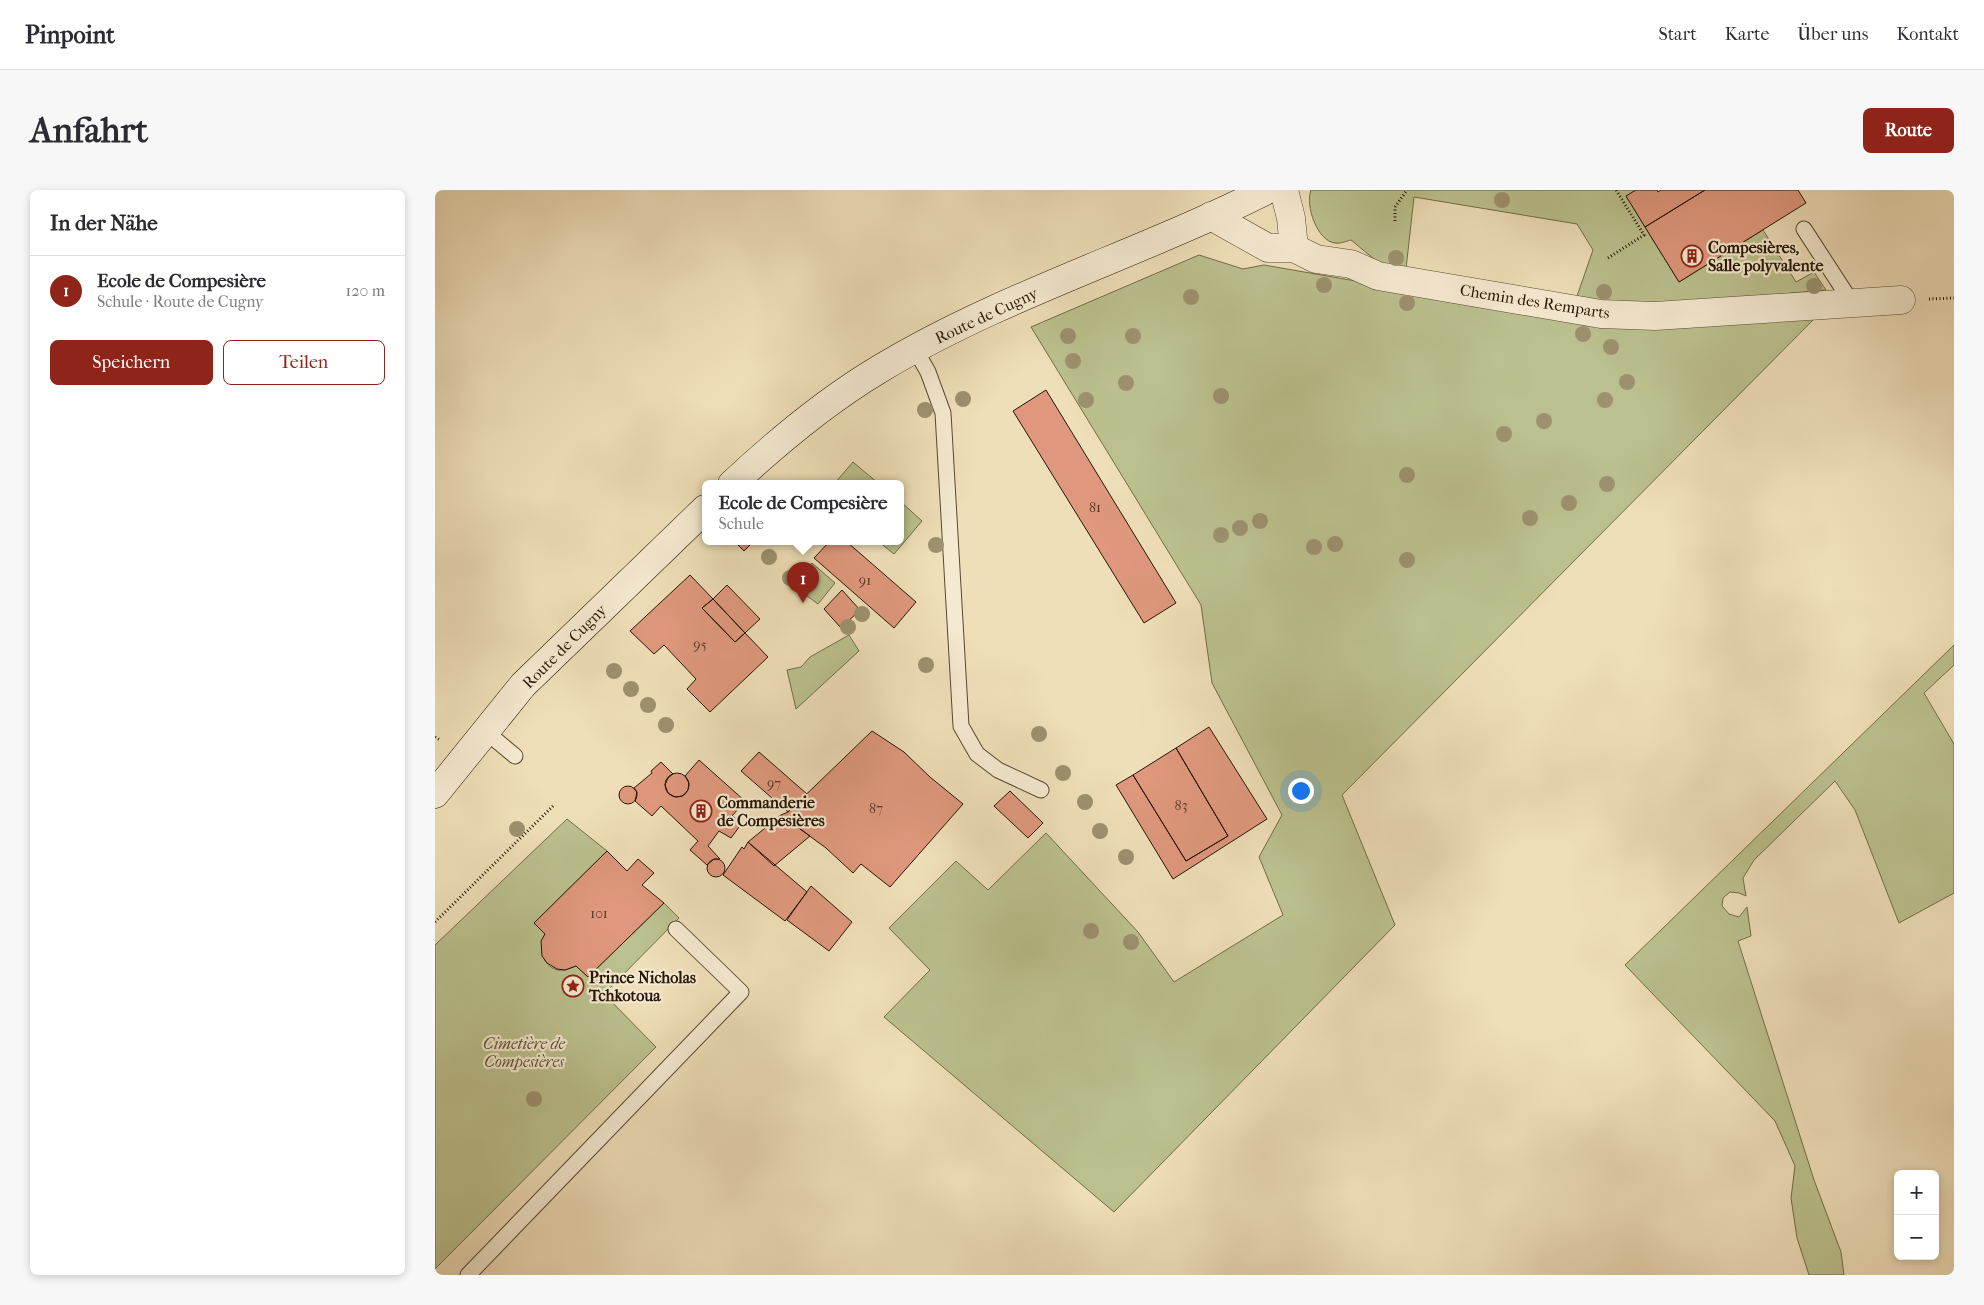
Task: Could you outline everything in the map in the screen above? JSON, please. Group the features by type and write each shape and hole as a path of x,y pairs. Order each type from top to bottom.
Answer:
{"street":[{"name":"Route de Cugny","path":"737,480 789,434 827,405 878,370 915,349 983,315 1267,190"},
{"path":"1284,190 1291,218 1294,248"},
{"name":"Chemin des Remparts","path":"1211,216 1269,248 1294,248 1315,259 1351,264 1378,276 1601,314 1655,316 1901,300"},
{"name":"Route de Cugny","path":"435,794 518,691 702,512"}],"lane":[{"path":"1804,230 1852,303"},
{"path":"915,349 928,372 943,413 961,726 977,754 999,770 1041,790"},
{"path":"485,731 515,756"},
{"path":"468,1275 741,992 676,929"}],"path":[{"path":"1395,221 1395,207 1407,190"},
{"path":"1608,258 1644,234 1616,190"},
{"path":"435,737 440,740"},
{"path":"435,922 553,806"}],"green space":[{"path":"1311,190 1636,190 1626,196 1679,282 1763,230 1796,282 1814,272 1826,290 1701,301 1638,303 1576,299 1593,250 1577,224 1414,197 1406,269 1380,264 1351,240 1335,243 1323,236 1311,213"},
{"path":"1199,255 1243,269 1264,265 1613,326 1817,316 1342,795 1395,925 1114,1212 884,1017 930,970 889,928 956,861 988,890 1046,833 1138,932 1174,982 1283,915 1259,857 1282,815 1212,683 1201,605 1031,327"},
{"path":"853,462 874,480 837,480"},
{"path":"904,505 922,521 904,542"},
{"path":"883,545 902,545 894,554"},
{"path":"812,563 835,583 818,604 803,593 808,586 799,578"},
{"path":"849,635 859,651 796,709 787,670 801,667 810,657"},
{"path":"1954,645 1954,665 1924,693 1954,744 1954,893 1899,923 1855,810 1835,781 1754,860 1743,878 1746,896 1730,892 1723,898 1722,906 1729,914 1739,917 1747,907 1751,936 1738,941 1814,1180 1841,1252 1844,1275 1809,1275 1797,1238 1791,1198 1795,1166 1775,1121 1625,965"},
{"name":"Cimetière de Compesières","path":"567,819 607,851 534,923 545,934 542,940 544,959 552,968 558,970 565,970 576,966 588,977 664,903 679,918 604,994 656,1047 435,1269 435,945"}],"building":[{"name":"Compesières, Salle polyvalente","path":"1636,190 1657,190 1658,192 1661,190 1705,190 1645,227 1626,196"},
{"name":"Compesières, Salle polyvalente","path":"1705,190 1798,190 1806,203 1679,282 1645,227"},
{"path":"1046,390 1176,603 1144,623 1013,411"},
{"path":"738,545 750,545 744,551"},
{"path":"826,545 850,545 916,602 894,628 814,558"},
{"path":"690,575 713,599 702,608 735,642 745,633 768,657 710,712 687,689 696,679 664,645 654,654 630,631"},
{"path":"727,585 760,619 745,633 713,599"},
{"path":"842,590 860,610 841,628 824,609"},
{"path":"713,599 745,633 735,642 702,608"},
{"path":"1209,727 1267,819 1173,879 1116,785 1133,775 1186,861 1228,836 1176,748"},
{"path":"872,731 904,752 930,777 963,804 890,887 861,864 853,873 826,848 781,815 788,812"},
{"path":"1176,748 1228,836 1186,861 1133,775"},
{"path":"759,752 807,794 788,812 741,771"},
{"name":"Commanderie de Compesières","path":"699,760 745,801 732,816 742,823 731,838 719,831 708,846 720,859 714,859 707,865 690,850 698,841 661,806 652,816 635,801 637,792 634,788 652,773 651,771 661,762 673,774 668,778 665,785 668,793 675,797 683,796 688,790 689,783 685,776"},
{"path":"677,773 685,777 689,785 685,793 677,797 669,793 665,785 669,777"},
{"path":"624,786 632,786 637,791 635,802 624,804 619,799 619,791"},
{"path":"1010,791 1043,823 1028,838 994,806"},
{"path":"781,815 810,836 774,866 748,842"},
{"path":"748,842 807,892 785,921 723,875 742,847 744,849"},
{"path":"607,851 627,871 638,859 654,873 642,885 664,903 588,977 576,966 565,970 557,969 547,963 542,956 541,941 545,934 534,923"},
{"path":"712,859 720,859 725,864 723,875 712,877 707,872 707,864"},
{"path":"811,886 852,922 829,951 787,920"}],"place":[{"name":"Compesières, Salle polyvalente","path":"1692,256"},
{"name":"Ecole de Compesière","path":"803,603"},
{"name":"Commanderie de Compesières","path":"701,811"},
{"name":"Prince Nicholas Tchkotoua","path":"573,986"}]}
